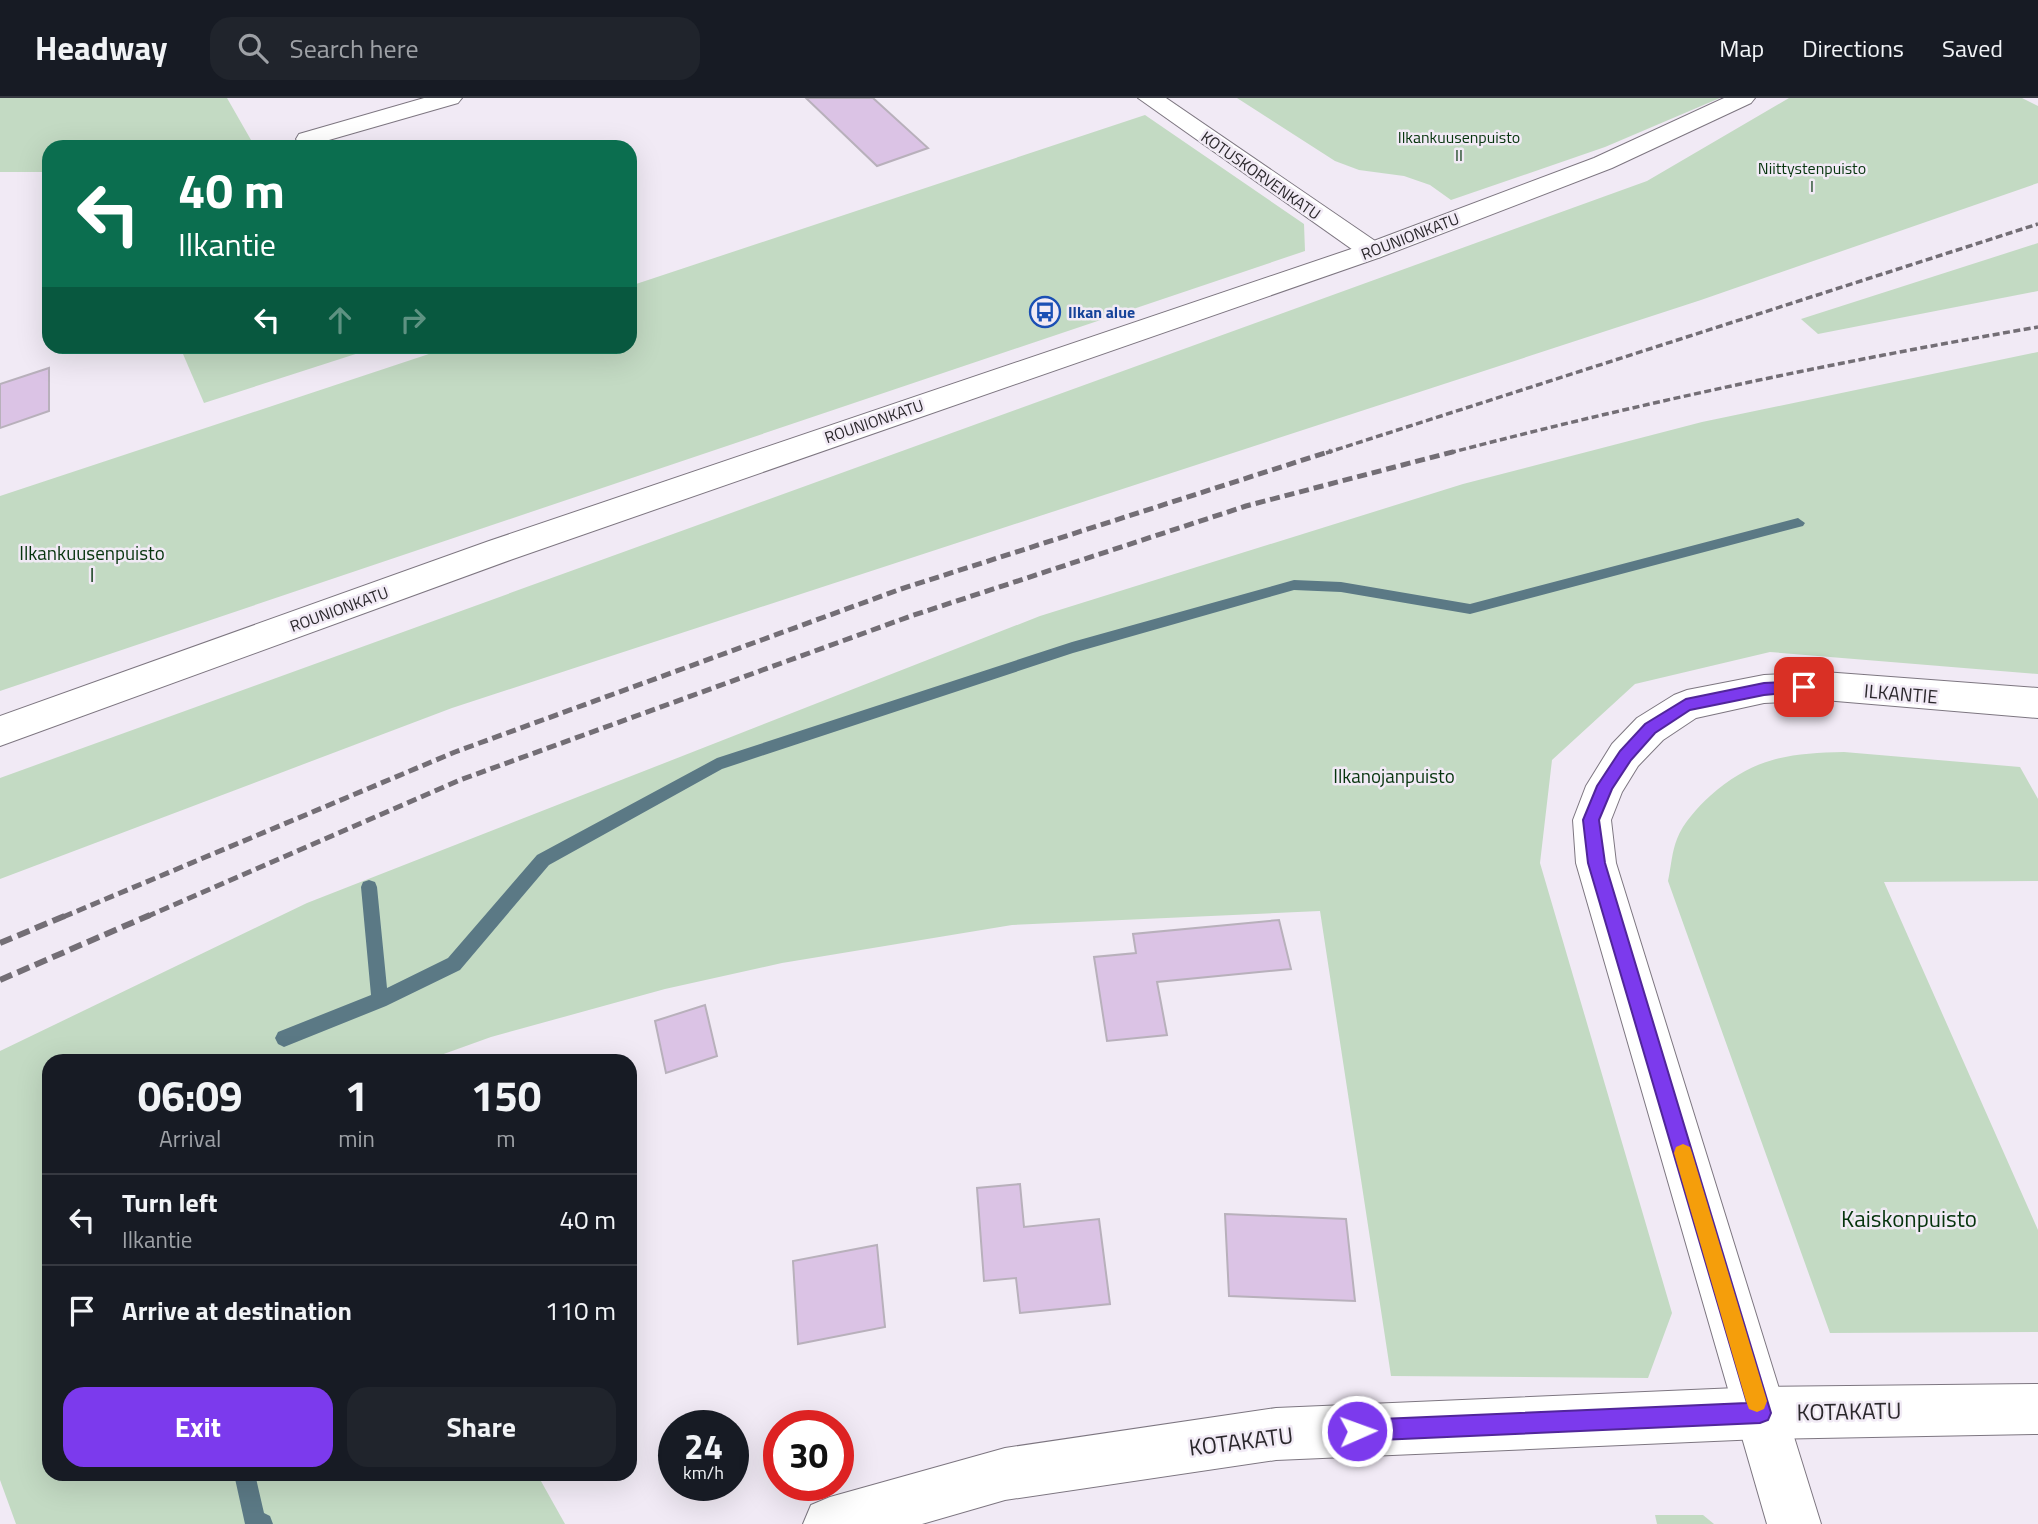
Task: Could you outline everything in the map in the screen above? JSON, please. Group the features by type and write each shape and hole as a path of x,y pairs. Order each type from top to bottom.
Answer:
{"main road":[{"path":"308,139 450,98"},
{"name":"KOTUSKORVENKATU","path":"1150,98 1372,251"},
{"name":"ROUNIONKATU","path":"0,731 501,550 1372,251 1603,163 1743,98"},
{"name":"ILKANTIE","path":"1794,1524 1596,863 1591,820 1605,786 1625,755 1650,729 1686,705 1764,689 1825,687 2038,703"},
{"name":"KOTAKATU","path":"830,1524 1005,1474 1276,1434 1760,1413 2038,1409"}],"green space":[{"path":"0,98 227,98 251,140 42,140 42,172 0,172"},
{"name":"Ilkankuusenpuisto II","path":"1237,98 1720,98 1605,147 1451,200 1430,185 1404,176 1359,170 1335,161"},
{"name":"Niittystenpuisto I","path":"1789,98 2022,98 2038,106 2038,183 1701,300 452,708 0,879 0,778 1647,181"},
{"name":"Ilkankuusenpuisto I","path":"1145,115 1304,224 1305,251 0,691 0,496 429,354 637,354 637,284"},
{"path":"2038,243 2038,291 1818,334 1801,319"},
{"name":"Ilkanojanpuisto","path":"2038,352 2038,674 1770,652 1635,684 1552,760 1540,863 1672,1313 1648,1378 1391,1376 1320,911 1012,925 782,963 665,989 491,1037 444,1054 42,1054 42,1481 541,1481 565,1524 16,1524 0,1480 0,1051 307,903 1040,616 1463,484 1702,422"},
{"path":"183,354 356,354 204,403"},
{"name":"Kaiskonpuisto","path":"1844,752 2020,767 2038,799 2038,881 1884,882 2038,1230 2038,1332 1830,1333 1668,881 1674,849 1683,827 1701,805 1726,783 1741,773 1772,760 1805,754"},
{"path":"1655,1515 1703,1515 1714,1524 1657,1524"}],"building":[{"path":"806,98 873,98 928,148 877,166"},
{"path":"49,368 49,411 0,428 0,384"},
{"path":"1279,920 1291,969 1157,982 1167,1035 1107,1041 1094,957 1136,953 1133,934"},
{"path":"705,1005 717,1056 666,1073 655,1021"},
{"path":"1020,1184 1024,1227 1099,1219 1110,1304 1020,1313 1016,1278 984,1281 977,1188"},
{"path":"1225,1214 1346,1219 1355,1301 1229,1296"},
{"path":"877,1245 885,1327 798,1344 793,1261"}],"waterway":[{"path":"380,1000 454,964 543,860 717,764 1072,648 1294,585 1341,587 1470,609 1798,523"},
{"path":"369,887 380,1000"},
{"path":"284,1038 380,1000"},
{"path":"246,1481 254,1520 262,1524"}],"railway":[{"path":"1326,453 2038,224"},
{"path":"1449,453 1742,384 2038,327"},
{"path":"63,917 455,752 901,589 1331,451"},
{"path":"146,917 460,780 911,616 1246,506 1456,451"},
{"path":"0,943 67,915"},
{"path":"0,980 150,915"}],"slow traffic":[{"path":"1683,1153 1757,1401"}],"place":[{"name":"Ilkan alue","path":"1045,312"}],"route":[{"path":"1357,1431 1760,1413 1596,863 1591,820 1605,786 1625,755 1650,729 1686,705 1764,689 1804,687"}]}
